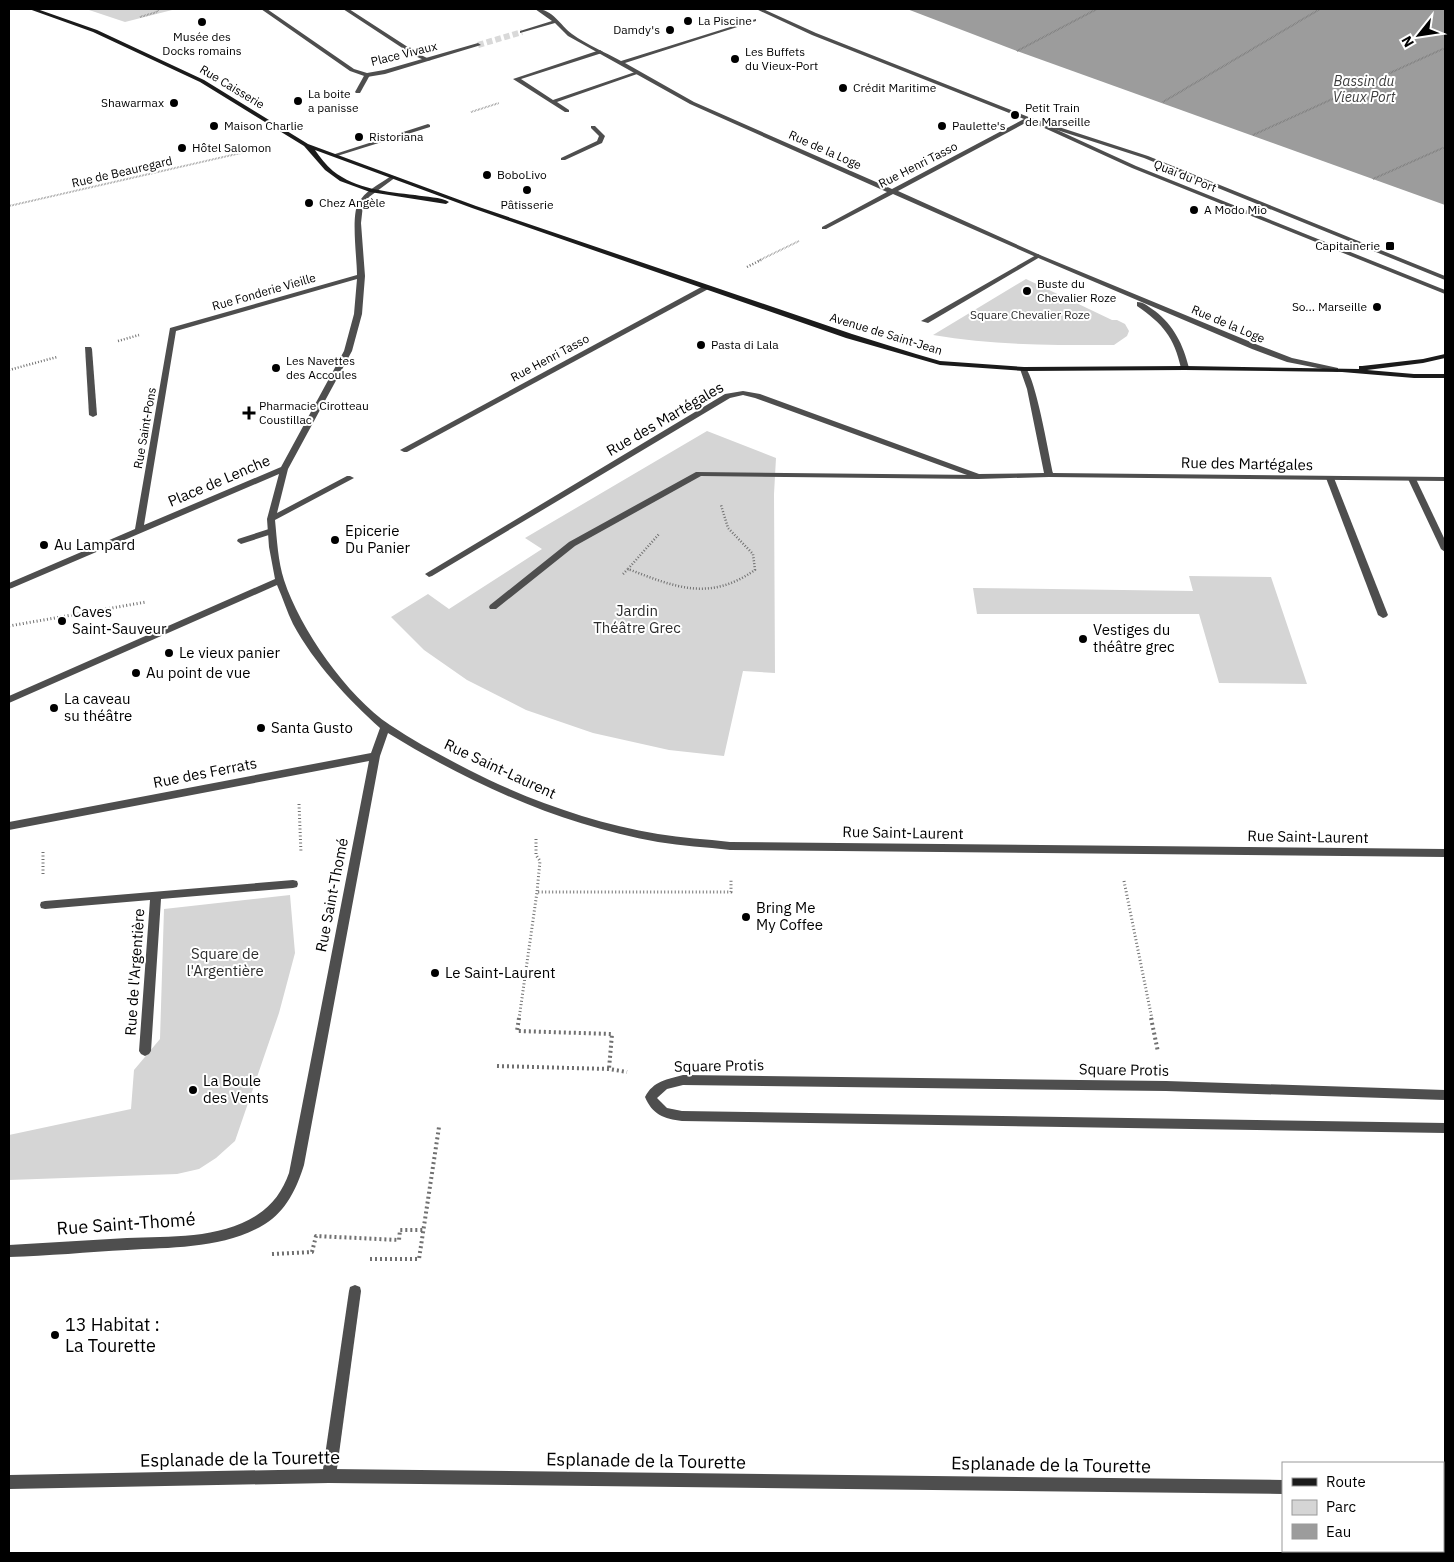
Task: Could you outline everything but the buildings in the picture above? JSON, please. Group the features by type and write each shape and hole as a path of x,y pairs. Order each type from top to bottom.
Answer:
{"street":[{"name":"Rue Caisserie","path":"32,9 95,31 202,81 306,145 394,177"},
{"name":"Place Vivaux","path":"264,9 352,70 367,75 385,72 478,45"},
{"path":"346,9 415,54 428,60"},
{"name":"Rue de la Loge","path":"538,9 557,22 570,35 692,103 1038,256 1268,352 1290,360 1338,370"},
{"name":"Quai du Port","path":"759,9 814,34 1030,119 1143,171 1445,292"},
{"path":"620,63 754,20"},
{"path":"522,32 557,22"},
{"path":"566,111 516,79 600,52"},
{"path":"552,102 637,73"},
{"path":"358,92 367,75"},
{"name":"Quai du Port","path":"1030,119 1146,157 1445,278"},
{"name":"Rue Henri Tasso","path":"824,228 1030,119"},
{"path":"335,156 428,126"},
{"path":"563,159 600,142 602,136 593,127"},
{"name":"Rue Caisserie","path":"306,145 330,172 374,191"},
{"path":"284,468 348,351 358,314 361,276 358,211 363,200 394,177"},
{"name":"Avenue de Saint-Jean","path":"394,177 474,207 849,336 940,363 1024,369 1185,368 1338,370 1414,376 1445,376"},
{"name":"Avenue de Saint-Jean","path":"374,191 474,207"},
{"path":"925,321 1038,256"},
{"name":"Rue Fonderie Vieille","path":"173,330 361,276"},
{"name":"Rue Henri Tasso","path":"404,450 708,287"},
{"name":"Rue de la Loge","path":"1116,289 1159,316 1173,331 1185,368"},
{"name":"Rue Saint-Pons","path":"139,530 173,330"},
{"path":"88,349 94,415"},
{"name":"Avenue de Saint-Jean","path":"1338,370 1423,361 1445,356"},
{"path":"1024,369 1049,475"},
{"name":"Rue des Martégales","path":"429,574 728,396 743,393 757,396 978,477 1049,475 1445,480"},
{"name":"Place de Lenche","path":"280,580 273,547 271,519 284,468"},
{"name":"Place de Lenche","path":"9,586 284,468"},
{"path":"493,607 572,544 700,474 978,477"},
{"path":"271,519 350,478"},
{"path":"1330,478 1383,615"},
{"path":"1412,479 1445,549"},
{"path":"241,540 272,531"},
{"path":"9,700 280,580 298,624 324,663 354,699 385,727"},
{"name":"Rue Saint-Thomé","path":"9,1251 186,1241 245,1229 262,1219 284,1200 292,1186 298,1165 374,756 385,727"},
{"name":"Rue Saint-Laurent","path":"385,727 430,754 522,799 594,823 658,838 730,846 1445,853"},
{"name":"Rue des Ferrats","path":"9,826 374,756"},
{"name":"Rue de l'Argentière","path":"45,905 293,884"},
{"name":"Rue de l'Argentière","path":"145,1051 156,895"},
{"name":"Square Protis","path":"1445,1096 1166,1086 683,1080 670,1082 657,1090 652,1097 654,1104 660,1110 672,1115 682,1116 1445,1128"},
{"path":"329,1476 355,1291"},
{"name":"Esplanade de la Tourette","path":"9,1482 329,1476 1282,1487"}],"path":[{"path":"134,18 157,12 160,9"},
{"path":"1017,51 1098,9"},
{"path":"1163,102 1320,9"},
{"path":"1252,135 1445,48"},
{"name":"Rue de Beauregard","path":"9,206 298,140"},
{"path":"1373,179 1445,147"},
{"path":"763,259 824,228"},
{"path":"628,569 682,588 696,589 726,585 745,578 755,570 752,550 728,528 712,474"},
{"path":"623,574 660,532"},
{"path":"293,884 301,866 298,771"},
{"path":"41,819 45,905"},
{"path":"537,892 731,892 730,846"},
{"path":"539,872 517,1031 612,1034 609,1069"},
{"path":"1126,893 1151,1019"},
{"path":"497,1066 609,1069 683,1080"},
{"path":"363,1259 419,1259 439,1127"},
{"path":"245,1229 261,1255 312,1252 316,1236 399,1240 400,1230 423,1230"}],"green space":[{"path":"86,9 176,9 125,22"},
{"name":"Square Chevalier Roze","path":"1026,279 1112,320 1125,324 1129,331 1127,336 1114,345 1081,345 996,343 933,335"},
{"name":"Jardin Théâtre Grec","path":"707,431 776,458 774,494 775,673 743,671 724,756 669,750 593,733 526,710 467,680 424,650 391,617 428,594 449,609 542,549 525,538"},
{"path":"1189,576 1271,577 1307,684 1219,683 1199,614 977,614 973,588 1193,591"},
{"name":"Square de l'Argentière","path":"290,895 295,953 279,1013 235,1141 216,1158 199,1169 177,1174 9,1180 9,1135 131,1109 134,1070 160,1039 164,909"}],"water":[{"name":"Bassin du Vieux Port","path":"907,9 1445,9 1445,205 1017,51"}],"tunnel":[{"path":"478,45 522,32"}],"place":[{"name":"La Piscine","path":"688,21"},
{"name":"Musée des Docks romains","path":"202,22"},
{"name":"Damdy's","path":"670,30"},
{"name":"Les Buffets du Vieux-Port","path":"735,59"},
{"name":"Crédit Maritime","path":"843,88"},
{"name":"La boite a panisse","path":"298,101"},
{"name":"Shawarmax","path":"174,103"},
{"name":"Petit Train de Marseille","path":"1015,115"},
{"name":"Maison Charlie","path":"214,126"},
{"name":"Paulette's","path":"942,126"},
{"name":"Ristoriana","path":"359,137"},
{"name":"Hôtel Salomon","path":"182,148"},
{"name":"BoboLivo","path":"487,175"},
{"name":"Pâtisserie","path":"527,190"},
{"name":"Chez Angèle","path":"309,203"},
{"name":"A Modo Mio","path":"1194,210"},
{"name":"Capitainerie","path":"1390,246"},
{"name":"Buste du Chevalier Roze","path":"1027,291"},
{"name":"So... Marseille","path":"1377,307"},
{"name":"Pasta di Lala","path":"701,345"},
{"name":"Les Navettes des Accoules","path":"276,368"},
{"name":"Pharmacie Cirotteau Coustillac","path":"249,413"},
{"name":"Epicerie Du Panier","path":"335,540"},
{"name":"Au Lampard","path":"44,545"},
{"name":"Caves Saint-Sauveur","path":"62,621"},
{"name":"Vestiges du théâtre grec","path":"1083,639"},
{"name":"Le vieux panier","path":"169,653"},
{"name":"Au point de vue","path":"136,673"},
{"name":"La caveau su théâtre","path":"54,708"},
{"name":"Santa Gusto","path":"261,728"},
{"name":"Bring Me My Coffee","path":"746,917"},
{"name":"Le Saint-Laurent","path":"435,973"},
{"name":"La Boule des Vents","path":"193,1090"},
{"name":"13 Habitat : La Tourette","path":"55,1335"}]}
